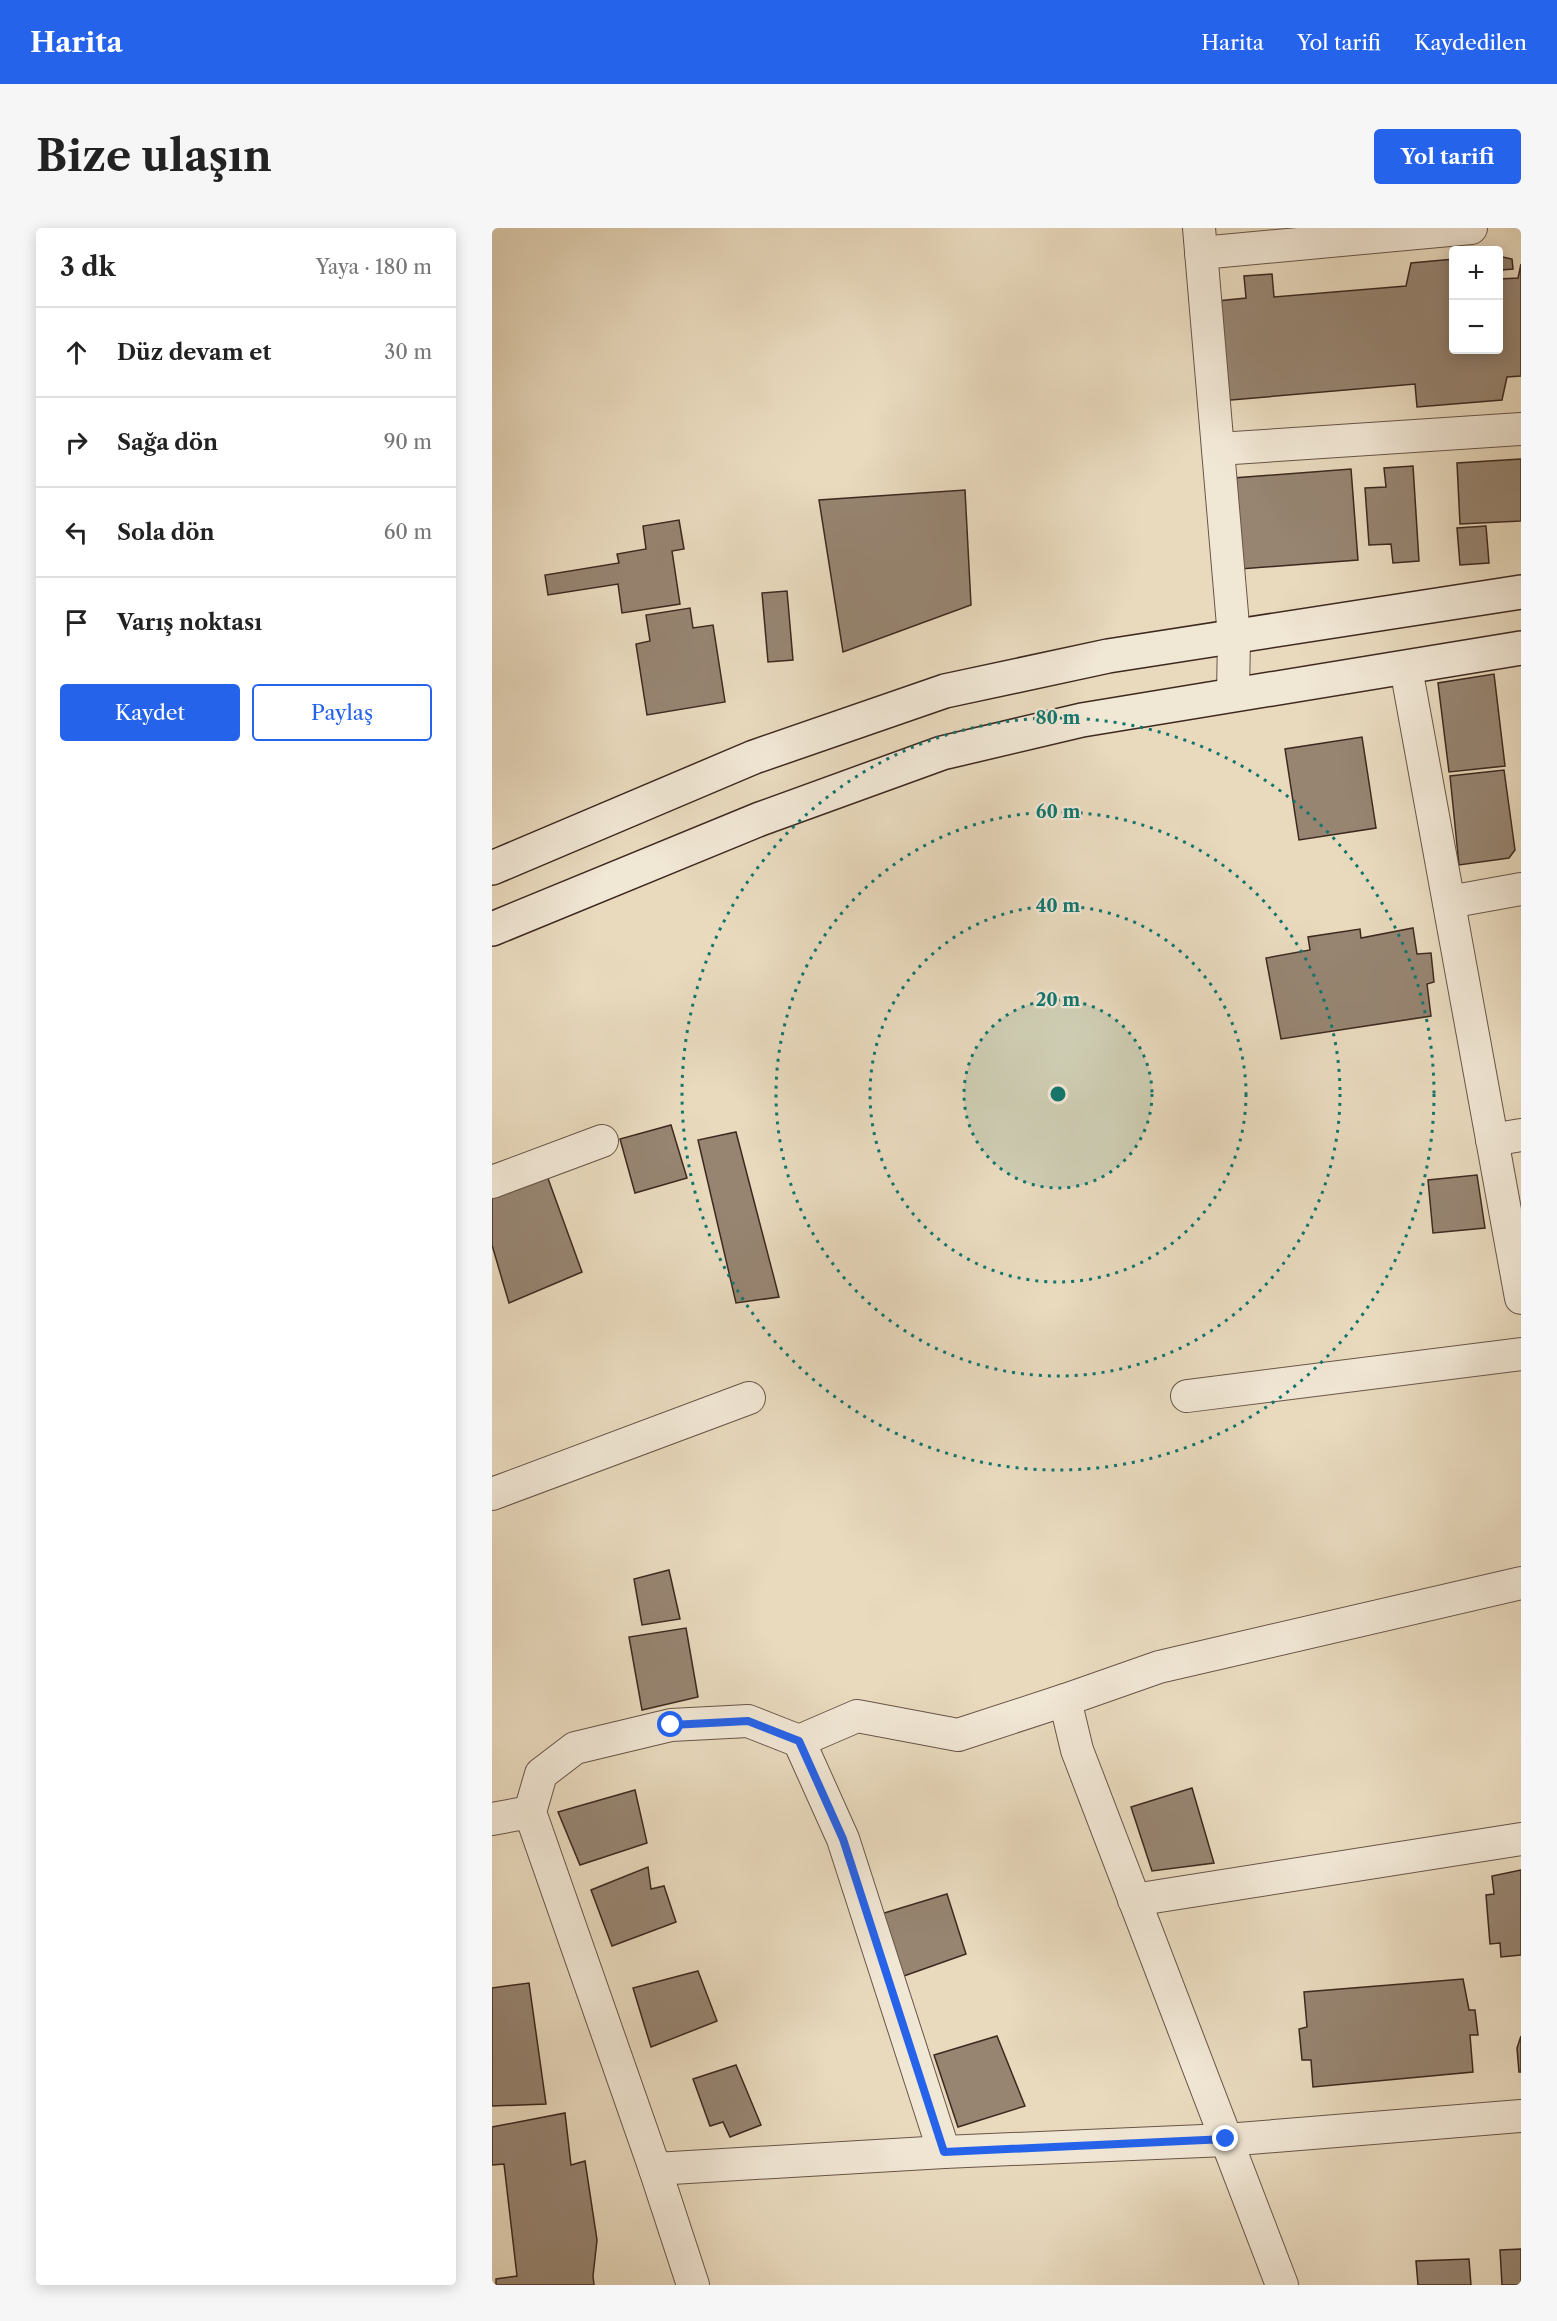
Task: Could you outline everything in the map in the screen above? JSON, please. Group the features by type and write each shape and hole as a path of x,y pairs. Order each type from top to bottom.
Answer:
{"main road":[{"path":"492,868 754,757 945,691 1108,656 1521,592"},
{"path":"492,929 760,819 942,753 1082,720 1521,648"}],"street":[{"path":"1233,694 1234,637 1200,240 1471,228"},
{"path":"1218,450 1521,429"},
{"path":"1406,668 1449,902 1506,1137 1521,1298"},
{"path":"1449,902 1521,889"},
{"path":"492,1182 602,1141"},
{"path":"1187,1396 1521,1354"},
{"path":"492,1494 750,1398"},
{"path":"799,1741 857,1716 957,1735 1160,1667 1521,1583"},
{"path":"1065,1700 1077,1750 1282,2285"},
{"path":"693,2285 655,2169 530,1812 541,1774 575,1748 671,1725 748,1721 799,1741 843,1839 944,2152"},
{"path":"492,1819 530,1812"},
{"path":"1134,1900 1521,1839"},
{"path":"655,2169 944,2152 1226,2139 1521,2116"}],"building":[{"path":"1503,257 1512,259 1513,269 1503,270"},
{"path":"1449,259 1449,354 1503,354 1503,279 1518,278 1521,264 1521,376 1507,377 1502,400 1417,407 1415,384 1226,399 1217,301 1246,298 1244,276 1272,274 1274,297 1406,286 1411,263"},
{"path":"1521,459 1521,521 1460,524 1457,463"},
{"path":"1413,466 1419,561 1393,563 1391,544 1369,545 1365,488 1386,487 1384,468"},
{"path":"1351,469 1358,560 1240,569 1233,478"},
{"path":"965,490 971,605 843,652 819,500"},
{"path":"679,520 684,549 672,551 680,604 622,613 618,584 548,595 545,575 619,563 617,554 646,549 643,526"},
{"path":"1486,526 1489,563 1460,565 1457,528"},
{"path":"787,591 793,660 768,662 762,593"},
{"path":"690,608 693,628 713,625 725,702 647,715 636,644 650,641 646,615"},
{"path":"1494,674 1505,766 1449,772 1438,683"},
{"path":"1362,737 1376,828 1299,840 1285,749"},
{"path":"1504,770 1515,850 1509,858 1459,865 1450,776"},
{"path":"1413,928 1417,954 1431,953 1434,982 1427,984 1431,1016 1281,1039 1266,958 1310,950 1308,937 1360,929 1361,938"},
{"path":"671,1125 687,1178 635,1193 620,1139"},
{"path":"736,1132 779,1297 736,1303 698,1140"},
{"path":"546,1173 582,1272 509,1303 492,1245 492,1189"},
{"path":"1477,1175 1485,1228 1433,1233 1428,1180"},
{"path":"669,1570 680,1619 642,1625 634,1579"},
{"path":"686,1628 698,1697 642,1710 629,1637"},
{"path":"1192,1788 1214,1863 1152,1871 1131,1807"},
{"path":"635,1790 647,1843 580,1865 558,1812"},
{"path":"648,1867 651,1889 664,1886 676,1922 612,1946 591,1890"},
{"path":"1521,1870 1521,1955 1501,1957 1500,1943 1490,1944 1486,1895 1494,1894 1492,1876"},
{"path":"947,1894 966,1954 901,1977 881,1914"},
{"path":"698,1971 717,2021 651,2047 633,1988"},
{"path":"1463,1979 1469,2010 1475,2010 1478,2035 1470,2035 1473,2072 1313,2087 1311,2060 1302,2060 1299,2029 1307,2027 1304,1992"},
{"path":"529,1983 546,2104 492,2106 492,1988"},
{"path":"997,2036 1025,2106 958,2127 934,2055"},
{"path":"1521,2036 1521,2072 1519,2072 1517,2048"},
{"path":"736,2065 761,2125 730,2137 723,2122 710,2126 693,2079"},
{"path":"565,2113 571,2165 585,2161 597,2240 594,2285 496,2285 496,2279 517,2276 504,2164 492,2165 492,2127"},
{"path":"1521,2249 1521,2285 1502,2285 1500,2250"},
{"path":"1469,2259 1471,2285 1418,2285 1416,2261"}],"route":[{"path":"671,1725 748,1721 799,1741 843,1839 944,2152 1226,2139"}]}
